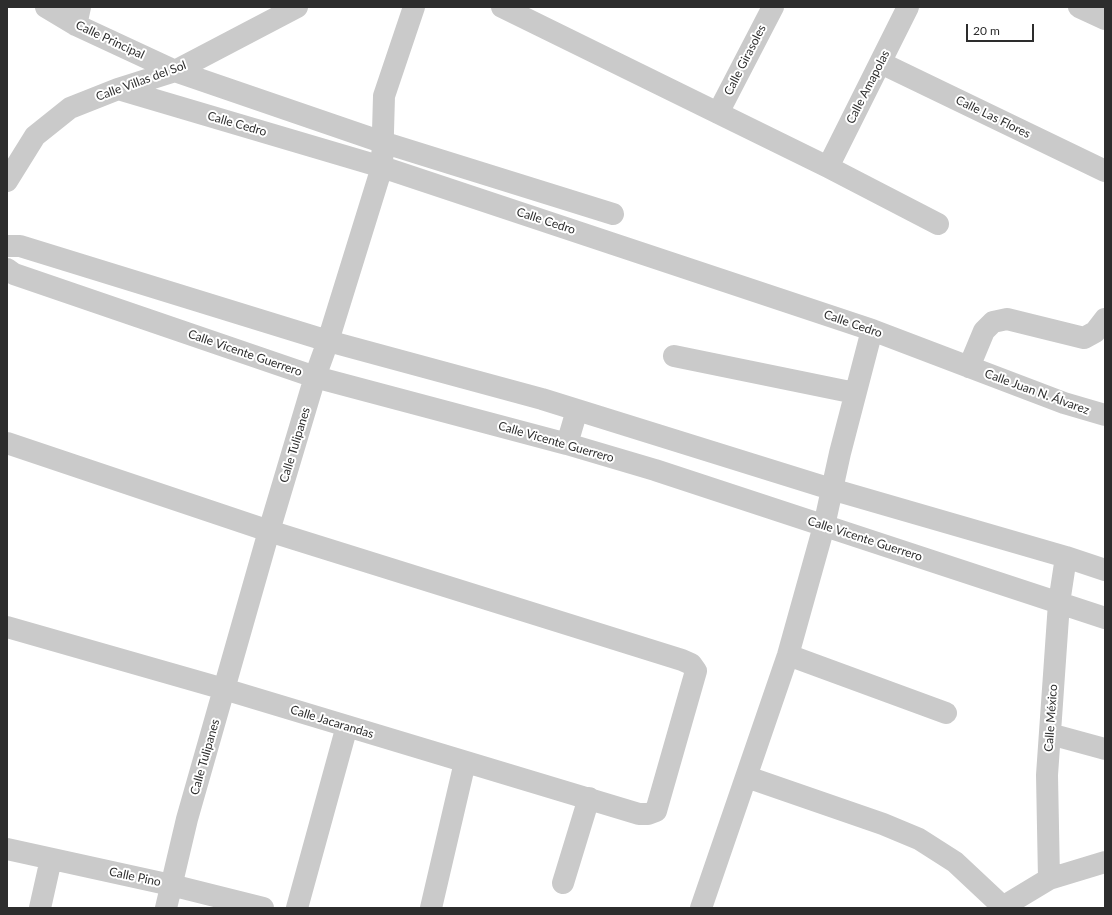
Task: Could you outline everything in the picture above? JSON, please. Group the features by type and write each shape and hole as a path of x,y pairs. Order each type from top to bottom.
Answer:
{"street":[{"name":"Calle Principal","path":"46,7 78,16 175,71"},
{"name":"Calle Villas del Sol","path":"7,180 35,136 70,108 118,89 175,71 297,7"},
{"name":"Calle Tulipanes","path":"166,908 187,819 269,531 315,377 328,341 382,167 384,96 414,7"},
{"path":"502,7 828,167 938,224"},
{"name":"Calle Girasoles","path":"718,113 773,7"},
{"name":"Calle Amapolas","path":"828,167 908,7"},
{"path":"1079,7 1105,19"},
{"name":"Calle Las Flores","path":"881,62 1105,170"},
{"path":"175,71 382,142 613,214"},
{"name":"Calle Cedro","path":"118,89 382,167 872,330 969,367"},
{"path":"7,246 20,246 328,341 577,410 831,489 1066,557 1105,570"},
{"name":"Calle Vicente Guerrero","path":"7,268 14,274 315,377 568,444 655,470 1105,618"},
{"path":"969,367 984,331 993,322 1007,319 1084,338 1095,332 1105,319"},
{"path":"701,908 788,655 824,526 831,489 872,330"},
{"path":"674,356 855,393"},
{"name":"Calle Juan N. Álvarez","path":"969,367 1064,403 1105,415"},
{"path":"568,444 577,410"},
{"path":"7,443 269,531"},
{"name":"Calle Jacarandas","path":"7,627 224,689 639,814 648,814 656,811 696,671 691,664 269,531"},
{"name":"Calle México","path":"1049,879 1047,775 1059,603 1066,557"},
{"path":"788,655 946,713"},
{"path":"297,908 347,726"},
{"path":"1050,734 1105,749"},
{"path":"431,908 465,762"},
{"path":"746,777 883,824 919,839 955,862 1002,907 1049,879 1105,862"},
{"path":"563,883 588,798"},
{"name":"Calle Pino","path":"7,849 171,885 263,908"},
{"path":"40,908 51,859"}]}
